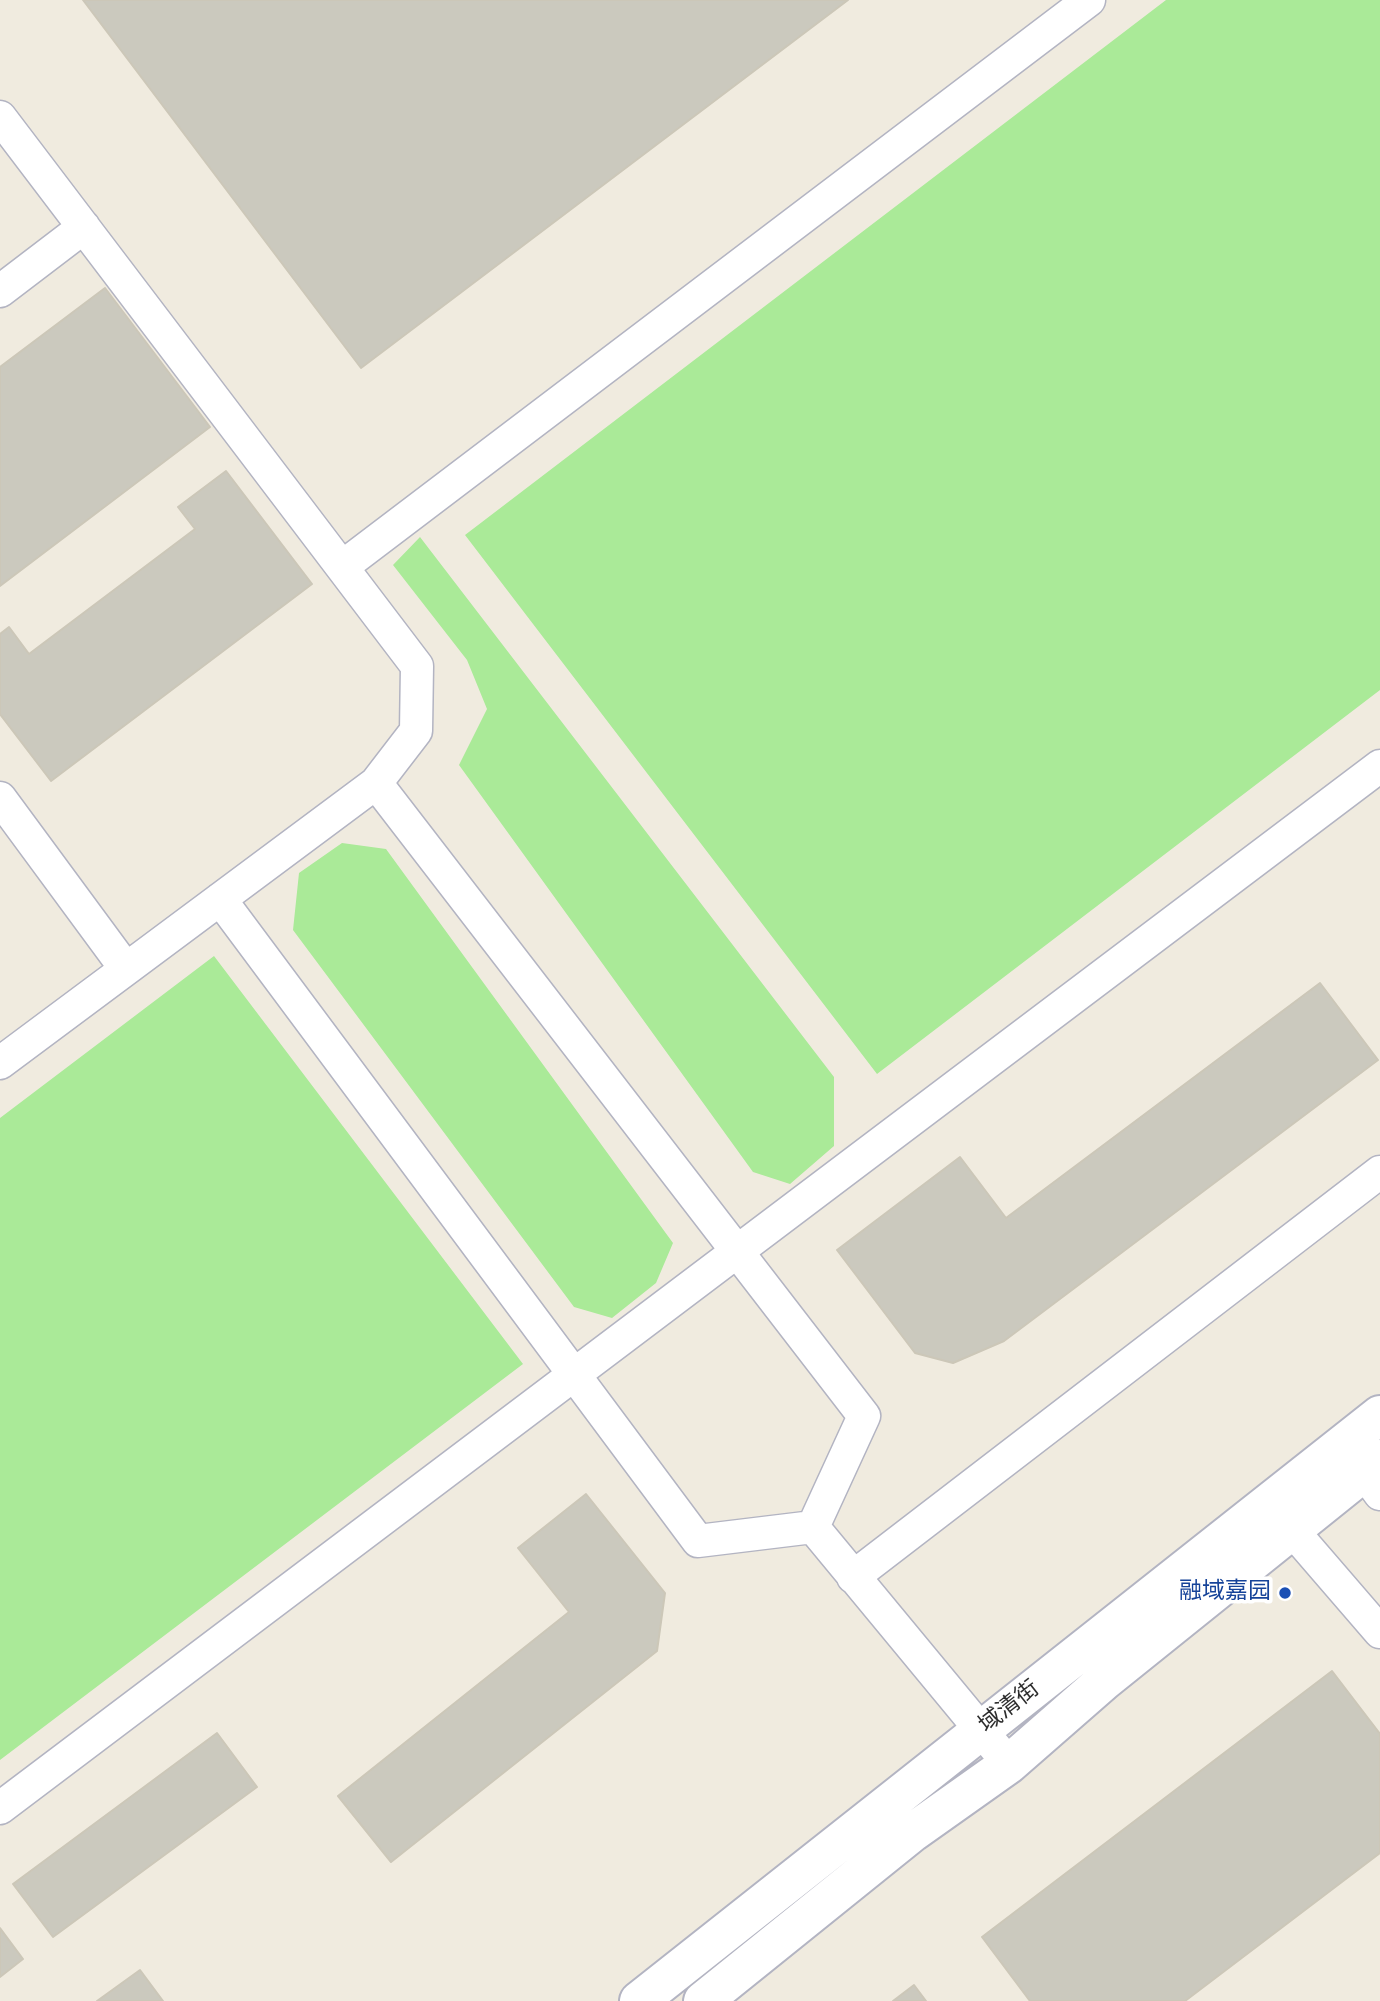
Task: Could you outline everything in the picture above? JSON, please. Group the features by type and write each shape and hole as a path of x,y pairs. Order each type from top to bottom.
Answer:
{"street":[{"path":"342,567 1089,0"},
{"path":"0,117 417,666 416,731 376,783 0,1063"},
{"path":"0,291 84,227"},
{"path":"0,1808 1380,766"},
{"path":"376,783 864,1416 813,1527"},
{"path":"0,798 127,969"},
{"path":"220,899 698,1541 813,1527"},
{"path":"853,1577 1380,1172"},
{"name":"域清街","path":"639,2001 1380,1415"},
{"name":"域清街","path":"703,2001 913,1832 1009,1764 1104,1681 1292,1530 1375,1475"},
{"path":"813,1527 1009,1764"},
{"path":"1292,1530 1380,1632"}],"green space":[{"path":"1166,0 1380,0 1380,690 877,1074 465,535"},
{"path":"420,537 834,1077 834,1146 790,1184 753,1172 459,765 487,709 467,660 393,565"},
{"path":"342,843 386,849 673,1243 656,1283 612,1318 574,1307 293,930 299,873"},
{"path":"214,956 523,1364 0,1760 0,1118"}],"building":[{"path":"83,0 848,0 361,368"},
{"path":"105,288 210,427 0,586 0,367"},
{"path":"226,471 312,584 51,781 0,714 0,634 9,627 29,654 195,529 178,507"},
{"path":"1320,983 1378,1060 1004,1341 953,1363 915,1353 837,1250 960,1157 1006,1218"},
{"path":"586,1494 665,1593 657,1651 391,1862 338,1796 569,1612 518,1548"},
{"path":"1332,1671 1380,1734 1380,1853 1185,2001 1030,2001 982,1937"},
{"path":"217,1733 257,1787 53,1937 13,1884"},
{"path":"0,1928 23,1959 0,1977"},
{"path":"140,1970 163,2001 97,2001"},
{"path":"914,1985 926,2001 893,2001"}],"place":[{"name":"融域嘉园","path":"1285,1593"}]}
